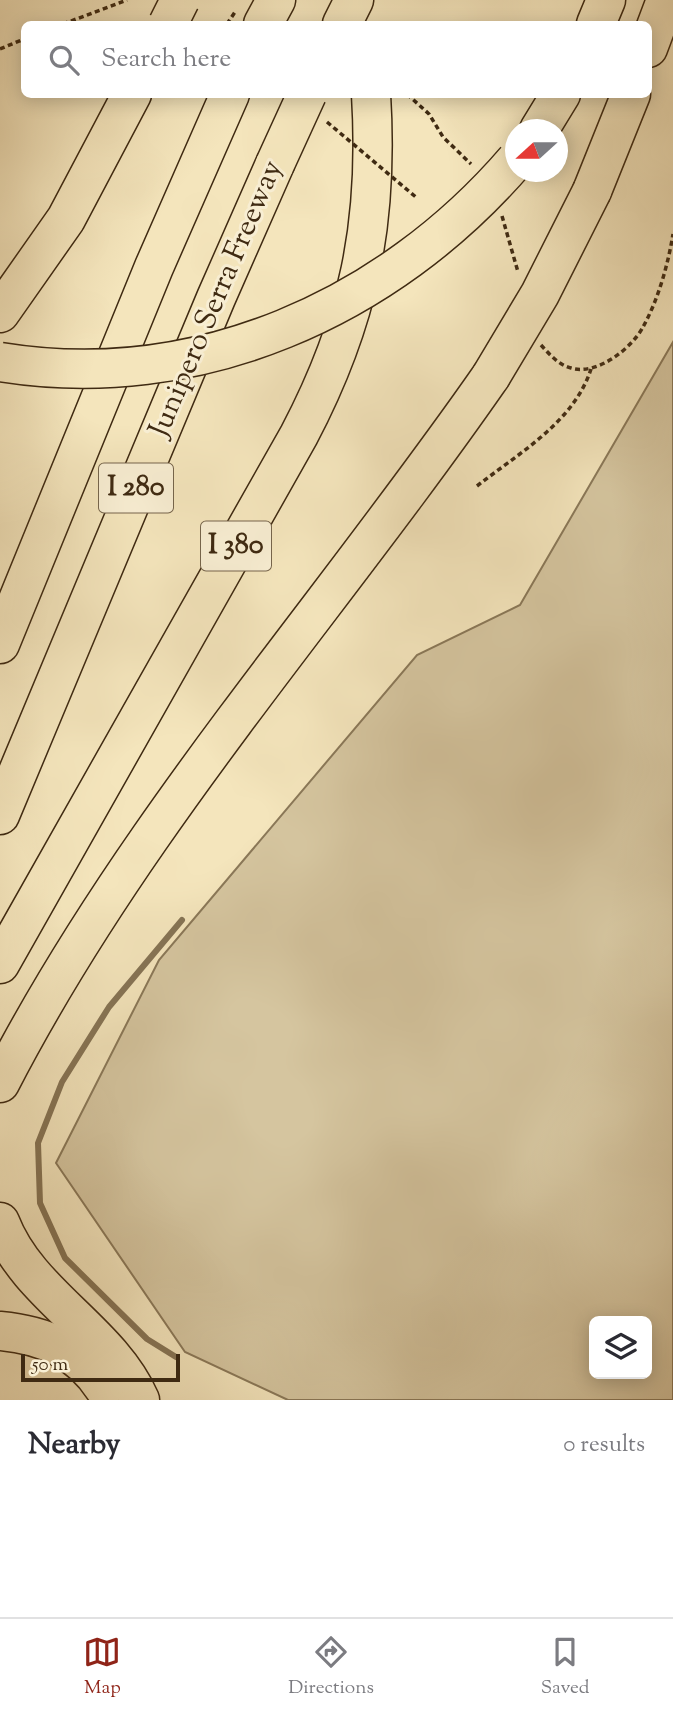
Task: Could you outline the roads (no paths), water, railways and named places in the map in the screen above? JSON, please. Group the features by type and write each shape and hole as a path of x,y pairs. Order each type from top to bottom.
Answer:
{"highway":[{"path":"170,21 180,0"},
{"path":"265,21 276,0"},
{"path":"344,21 356,0"},
{"path":"356,0 361,21"},
{"path":"597,21 606,0"},
{"path":"652,40 666,0"},
{"path":"0,313 66,219 130,98"},
{"name":"I 380","path":"0,964 299,435 331,368 354,303 368,239 374,166 371,98"},
{"path":"0,1083 56,980 116,886 196,773 429,465 491,376 535,304 592,191 629,98"},
{"name":"Junipero Serra Freeway","path":"0,815 275,163 315,107"},
{"name":"I 280","path":"0,644 154,267 223,110"},
{"path":"0,362 40,367 86,368 156,363 227,348 281,330 345,301 406,263 461,219 505,172"},
{"path":"0,1115 31,1050 89,950 133,881 258,708 284,656"},
{"path":"0,1222 9,1242 26,1267 120,1366 140,1400"},
{"path":"0,1332 38,1337 71,1352 90,1371 111,1400"}],"waterway":[{"path":"176,1357 147,1339 65,1258 40,1203 38,1143 62,1082 109,1007 182,920"}]}
